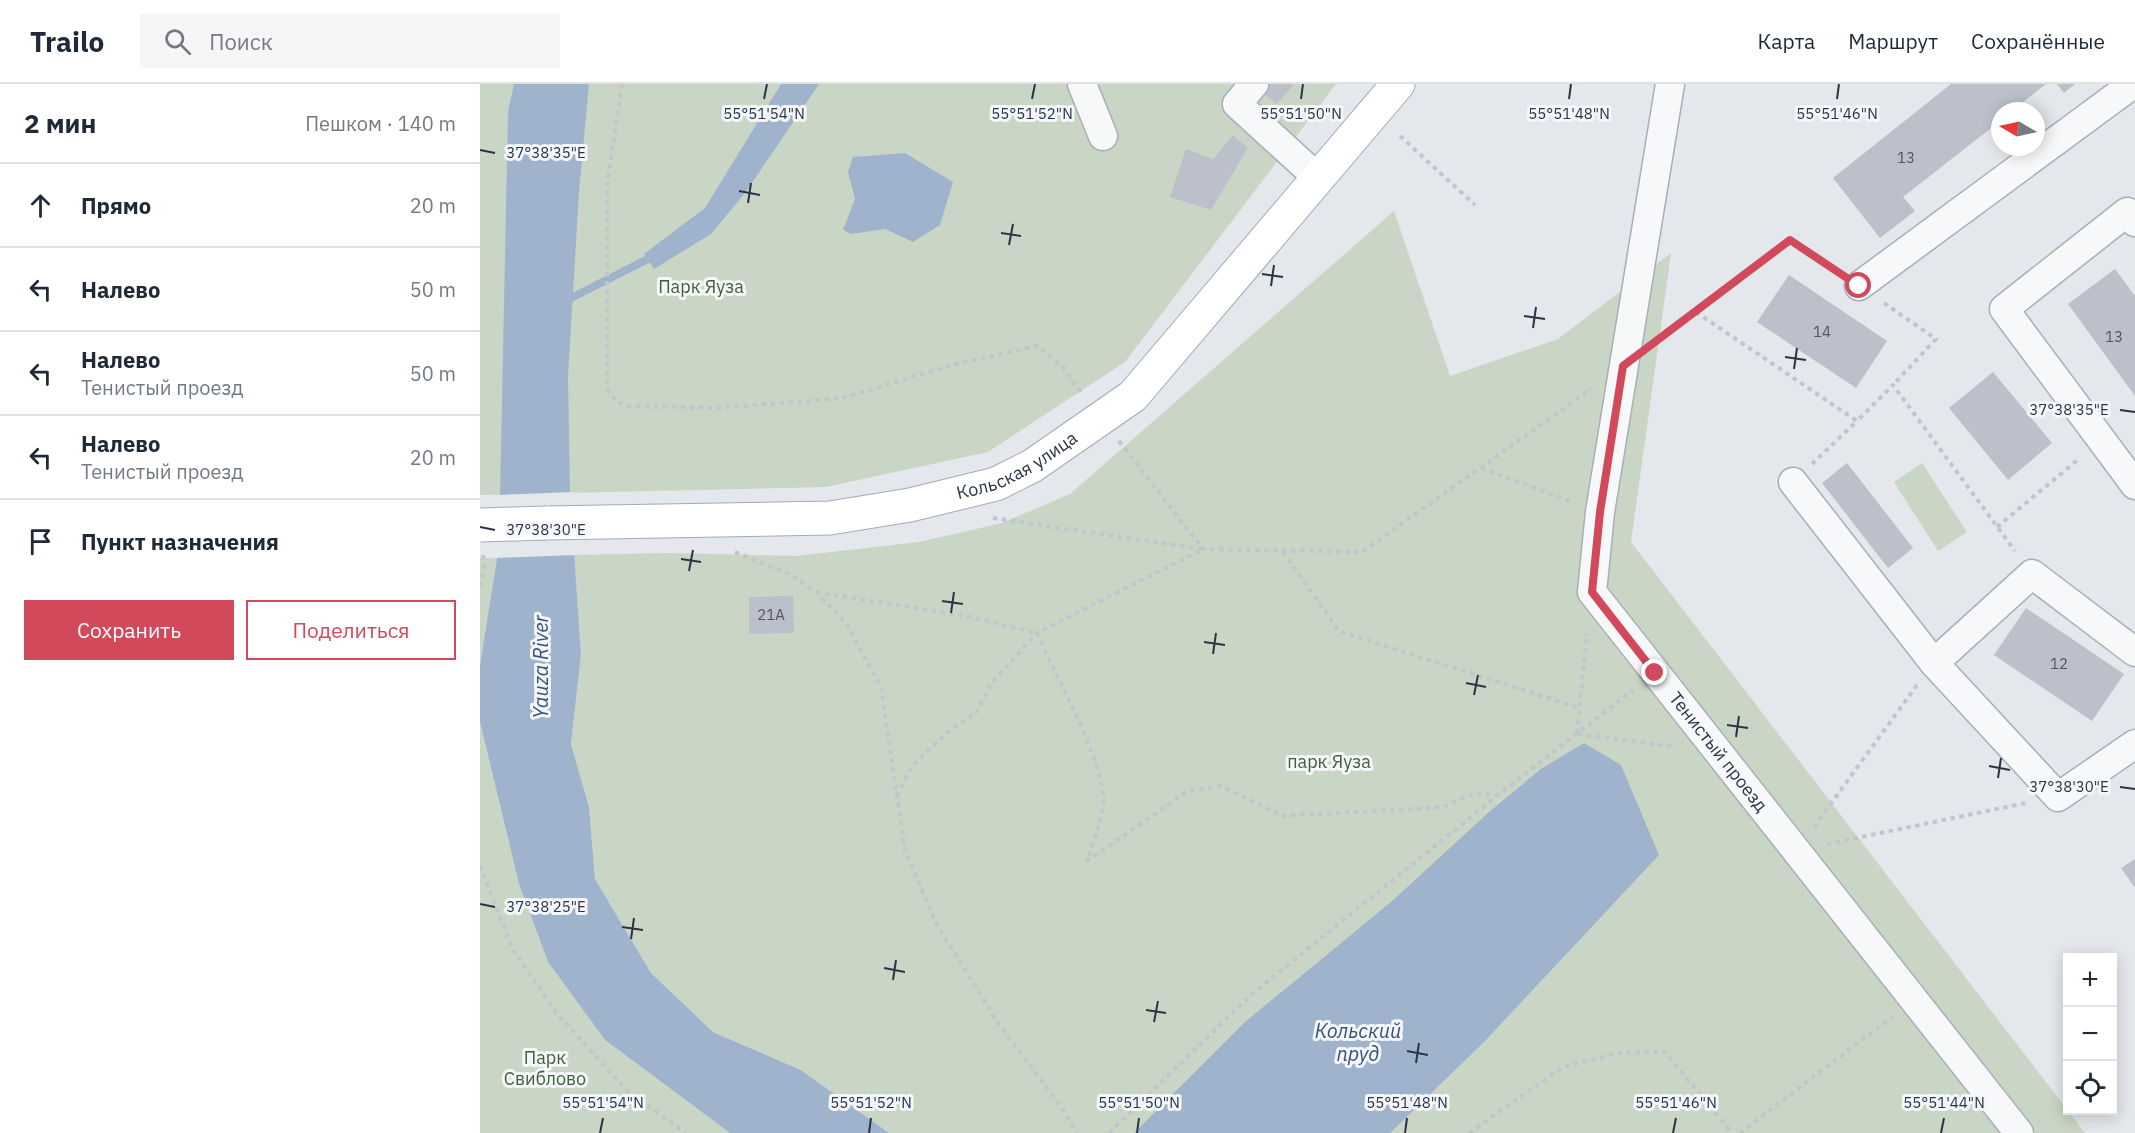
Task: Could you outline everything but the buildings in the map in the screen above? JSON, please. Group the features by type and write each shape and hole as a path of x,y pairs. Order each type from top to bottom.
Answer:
{"main road":[{"name":"Кольская улица","path":"480,525 830,518 910,506 996,484 1032,466 1133,396 1398,84"}],"street":[{"path":"1082,84 1103,136"},
{"path":"1254,84 1236,104 1318,178"},
{"path":"1592,592 1600,512 1670,84"},
{"path":"1859,286 2133,84"},
{"path":"2135,222 2127,212 2004,309 2135,485"},
{"path":"1793,482 1934,663 2058,797 2135,744"},
{"path":"1934,663 2032,574 2135,652"},
{"name":"Тенистый проезд","path":"1592,592 2019,1133"}],"path":[{"path":"622,84 607,185 607,388 617,402 629,406 717,408 842,398 952,365 1037,346 1063,367"},
{"path":"1400,136 1475,205"},
{"path":"992,518 1203,549 1362,552 1623,366 1790,240 1936,339 1857,421 1793,482"},
{"path":"1696,312 1857,421"},
{"path":"1893,385 2032,574"},
{"path":"1102,418 1203,549"},
{"path":"1997,526 2102,440"},
{"path":"1480,468 1600,512"},
{"path":"724,548 789,574 816,592 846,623 881,687 905,850 936,923 1000,1026 1061,1106 1077,1133"},
{"path":"896,797 912,766 950,730 976,713 991,684 1037,633 1203,549"},
{"path":"1283,551 1340,630 1579,708"},
{"path":"480,586 484,571"},
{"path":"816,592 947,613 1037,633"},
{"path":"1577,734 1592,592"},
{"path":"1037,633 1095,762 1103,794 1098,827 1087,861 1188,790 1221,786 1283,816 1442,807 1474,793 1498,795"},
{"path":"1796,850 1934,663"},
{"path":"1109,1133 1252,994 1498,795 1655,673"},
{"path":"1577,734 1719,753"},
{"path":"1796,850 2058,797"},
{"path":"480,866 512,948 556,1012 626,1090 687,1133"},
{"path":"1740,1133 1914,1000"},
{"path":"1468,1133 1563,1067 1618,1053 1665,1052 1732,1133"}],"green space":[{"name":"парк Яуза","path":"480,84 1336,84 1125,362 988,452 826,487 480,495"},
{"name":"парк Яуза","path":"1394,211 1450,376 1558,339 1671,253 1631,542 2063,1104 2063,1115 2071,1115 2085,1133 889,1133 801,1070 713,1032 651,973 595,879 589,807 571,744 581,655 574,555 667,553 796,556 919,542 1002,523 1070,494"},
{"path":"1922,463 1967,532 1938,551 1894,482"},
{"path":"480,558 497,558 480,665"},
{"name":"Парк Свиблово","path":"480,722 519,884 548,962 605,1040 730,1133 480,1133"}],"water":[{"name":"Yauza River","path":"514,84 589,84 579,192 568,377 570,492 581,655 571,744 589,807 595,879 651,973 713,1032 801,1070 889,1133 730,1133 605,1040 548,962 519,884 480,722 480,665 497,558 508,111"},
{"path":"781,84 819,84 745,193 711,234 654,269 644,254 705,208"},
{"path":"905,153 953,182 940,225 913,242 885,229 851,234 843,230 855,199 848,172 853,157"},
{"name":"Кольский пруд","path":"1584,743 1621,765 1659,855 1484,1042 1390,1133 1134,1133 1245,1022 1391,902 1489,812 1541,769"}],"pier":[{"path":"573,492 577,555 494,558 497,495"}],"waterway":[{"path":"563,302 656,255"}],"route":[{"path":"1655,673 1592,592 1600,512 1623,366 1790,240 1859,286"}],"park label":[{"name":"Парк Яуза","path":"701,287"}]}
